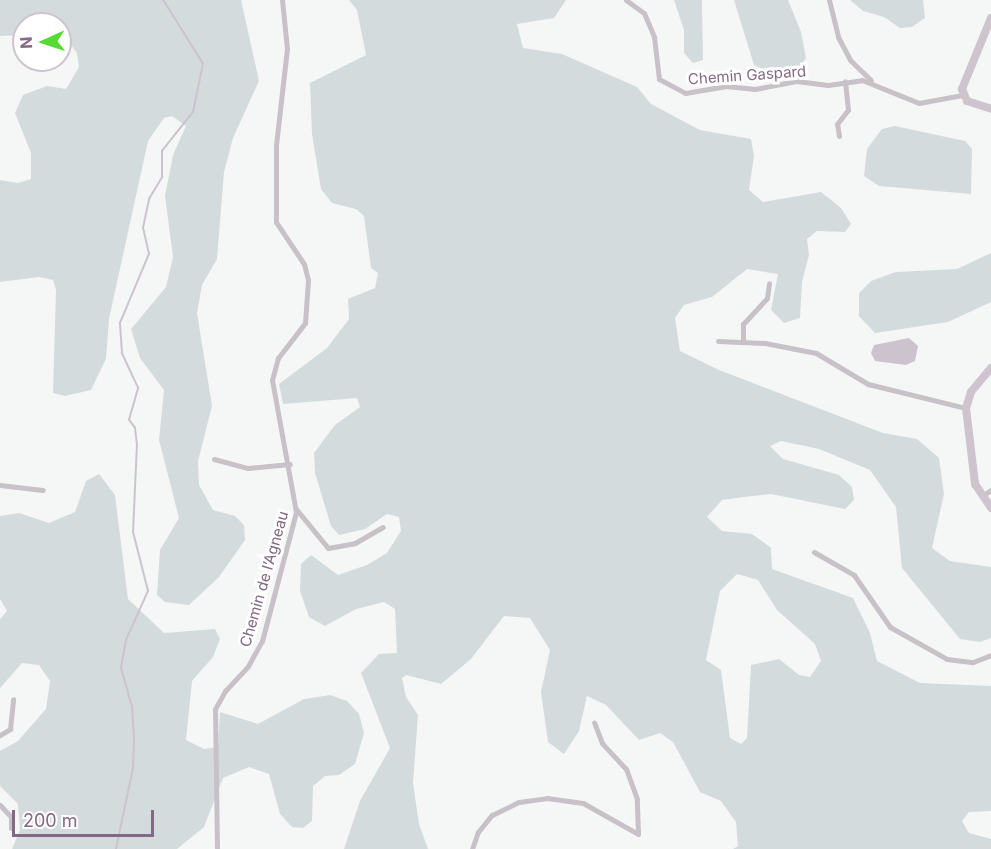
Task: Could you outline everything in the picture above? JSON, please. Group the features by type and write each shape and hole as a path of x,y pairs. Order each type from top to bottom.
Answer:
{"main road":[{"path":"991,18 963,83 962,95 975,105 991,109"},
{"path":"991,368 971,392 966,408 975,484 991,508"}],"street":[{"name":"Chemin de l’Agneau","path":"217,849 214,710 225,691 248,666 262,641 296,509 290,464 272,375 278,358 303,328 308,280 304,264 276,222 276,144 287,49 282,0"},
{"name":"Chemin Gaspard","path":"626,0 644,13 654,37 659,79 685,93 726,86 755,89 796,81 828,85 845,81 875,82 919,103 962,95"},
{"path":"830,0 838,37 850,60 875,82"},
{"path":"838,136 837,124 848,110 845,81"},
{"path":"743,341 744,320 767,298 769,283"},
{"path":"718,341 743,341 816,353 863,383 966,408"},
{"path":"214,459 248,468 290,464"},
{"path":"0,485 43,490"},
{"path":"982,495 991,490"},
{"path":"296,509 328,548 355,543 383,527"},
{"path":"814,552 854,575 890,627 947,659 973,662 991,655"},
{"path":"0,735 10,729 12,699"},
{"path":"472,849 478,832 492,815 519,802 547,798 582,803 638,834 637,799 626,769 602,743 594,722"},
{"path":"0,805 11,818 11,828"}],"shaded area":[{"path":"0,0 241,0 259,81 233,138 224,172 217,259 202,285 197,313 212,406 198,461 199,485 213,510 235,516 244,525 245,540 219,577 189,605 165,602 157,595 160,550 179,518 159,440 164,390 140,358 131,329 166,287 173,257 165,196 173,155 186,126 172,116 164,118 148,141 109,319 106,359 91,390 65,396 53,393 56,290 53,280 39,277 0,282 0,180 18,183 31,179 31,153 15,113 23,95 47,86 66,89 79,67 77,53 72,46 72,12 12,12 12,36 0,36"},
{"path":"349,0 566,0 554,18 517,24 523,48 562,54 637,87 651,104 700,130 751,139 754,156 749,190 763,202 821,192 841,208 851,224 845,232 817,231 807,239 809,255 802,282 800,318 784,323 771,310 778,274 747,269 712,297 684,305 675,318 680,351 719,370 883,433 917,439 939,458 944,494 932,548 950,561 991,567 991,638 980,642 960,639 902,568 896,507 870,470 819,449 781,441 770,446 783,459 839,475 852,487 854,500 845,509 771,494 744,497 722,500 707,517 722,531 752,534 771,548 772,569 853,598 870,633 877,661 920,683 991,686 991,811 969,812 962,821 969,833 991,839 991,849 733,849 738,846 736,822 721,801 700,792 673,742 660,733 639,740 606,705 587,696 579,731 564,754 548,742 541,692 550,650 530,618 504,616 471,659 441,684 406,675 402,678 406,697 418,715 413,783 419,824 428,849 344,849 360,801 390,748 361,673 379,654 397,653 395,609 384,602 356,609 325,626 309,617 300,591 301,564 311,555 338,575 367,565 387,553 401,531 399,517 387,514 365,529 339,535 331,526 315,473 314,453 335,425 360,407 357,398 283,404 279,384 327,348 349,319 348,299 375,288 378,273 371,268 364,216 356,209 332,203 321,189 312,134 310,83 366,55 357,10","holes":["737,574 758,580 777,610 815,644 821,661 810,677 799,675 779,659 751,665 747,738 741,744 730,738 721,670 706,660 720,591"]},
{"path":"674,0 702,0 703,60 693,63 684,53 684,30"},
{"path":"734,0 788,0 801,32 806,58 794,75 779,77 754,65"},
{"path":"850,0 923,0 925,18 912,27 900,28 884,17 863,11"},
{"path":"895,126 965,141 972,149 971,194 879,186 864,176 867,149 882,129"},
{"path":"991,253 991,302 948,322 875,333 859,316 859,293 871,281 896,272 957,269"},
{"path":"909,338 918,346 915,361 906,365 875,361 871,353 874,345"},
{"path":"99,474 115,495 128,599 164,633 215,629 220,639 213,657 192,681 186,740 204,749 218,747 220,712 258,724 304,699 330,695 347,701 359,714 364,733 355,764 339,775 325,776 313,786 312,821 303,828 292,827 280,814 269,774 249,767 223,778 204,827 177,849 12,849 20,830 18,804 0,786 0,751 18,741 46,709 50,681 39,665 22,663 0,688 0,619 7,611 0,599 0,516 19,513 49,523 75,512 86,481"}],"waterway":[{"path":"116,849 133,768 134,741 132,707 121,668 126,640 148,591 133,532 137,445 135,428 129,420 138,388 122,353 120,323 149,254 143,228 149,199 162,177 162,151 193,112 203,64 163,0"}]}
